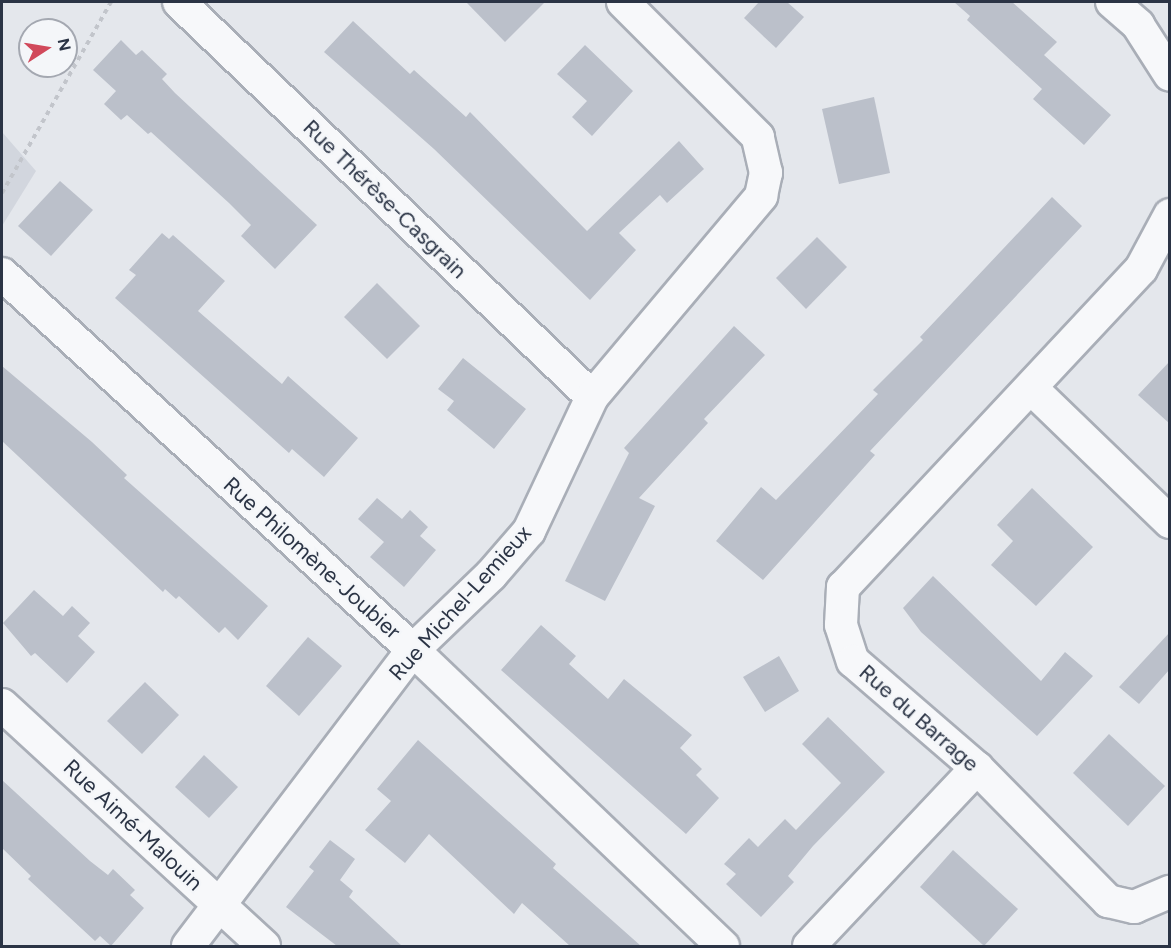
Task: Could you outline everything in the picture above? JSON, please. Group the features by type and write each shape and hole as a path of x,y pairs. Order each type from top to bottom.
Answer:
{"street":[{"name":"Rue Thérèse-Casgrain","path":"179,2 592,397"},
{"name":"Rue Michel-Lemieux","path":"188,946 222,907 413,650 491,574 529,531 592,397 761,196 766,173 758,137 623,2"},
{"path":"1112,2 1138,25 1170,75"},
{"name":"Rue du Barrage","path":"1170,215 1141,269 843,587 841,625 853,661 977,768 1108,901 1134,907 1170,892"},
{"name":"Rue Philomène-Joubier","path":"2,274 413,650 723,946"},
{"path":"1031,388 1170,522"},
{"name":"Rue Aimé-Malouin","path":"2,705 264,946"},
{"path":"809,946 977,768"}],"path":[{"path":"2,193 111,2"}],"shaded area":[{"path":"2,132 36,171 2,226"}],"building":[{"path":"466,2 545,2 505,42"},
{"path":"759,2 787,2 804,17 776,48 744,18"},
{"path":"954,2 1012,2 1057,42 1044,55 1111,115 1084,145 1033,99 1042,89 967,20 970,16"},
{"path":"353,21 410,74 414,70 466,117 470,112 587,231 679,141 704,169 667,203 660,195 619,233 636,250 590,300 434,149 324,52"},
{"path":"121,40 136,55 142,50 167,74 162,79 175,93 317,225 275,269 241,236 251,225 229,203 151,132 148,134 127,115 121,120 104,104 116,91 93,70"},
{"path":"585,45 633,91 592,136 572,117 587,101 557,74"},
{"path":"874,97 890,173 839,184 822,109"},
{"path":"60,181 93,210 51,256 18,226"},
{"path":"1052,197 1082,226 870,451 875,455 763,580 716,541 761,487 776,500 878,394 873,390 923,340 920,337"},
{"path":"162,233 169,239 173,235 225,281 198,311 282,384 288,376 358,438 324,477 292,449 289,453 115,298 136,275 129,270"},
{"path":"817,237 847,267 806,309 776,278"},
{"path":"377,283 420,326 387,359 344,317"},
{"path":"734,326 765,355 704,419 708,423 639,498 655,506 605,601 565,581 629,453 624,448"},
{"path":"463,358 526,409 494,449 447,410 454,401 438,389"},
{"path":"1170,361 1170,424 1138,395"},
{"path":"2,366 92,442 127,475 124,478 268,606 238,640 225,627 219,633 179,596 176,599 165,589 163,592 2,441"},
{"path":"1032,488 1093,547 1036,606 991,565 1013,541 997,525"},
{"path":"377,498 402,519 410,510 428,527 420,536 436,550 404,587 370,557 384,542 358,519"},
{"path":"933,576 1041,681 1065,652 1093,676 1037,736 921,632 903,608"},
{"path":"34,590 63,616 72,606 90,623 78,636 95,652 67,683 35,653 31,656 3,623"},
{"path":"541,625 576,656 569,664 608,699 624,679 692,735 680,748 702,769 696,775 719,798 686,834 501,670"},
{"path":"1170,632 1170,669 1139,704 1119,687"},
{"path":"308,637 342,666 299,716 266,686"},
{"path":"779,656 799,691 765,712 743,677"},
{"path":"145,682 179,715 142,754 107,721"},
{"path":"828,717 885,772 813,846 788,876 794,882 761,917 726,884 736,874 724,864 749,838 758,847 785,819 796,830 841,783 802,744"},
{"path":"1109,734 1165,786 1128,826 1073,773"},
{"path":"418,740 556,864 553,868 641,946 570,946 522,903 514,914 429,834 405,863 365,830 391,801 377,789"},
{"path":"204,755 238,787 209,818 175,787"},
{"path":"2,780 90,861 108,875 113,869 135,890 130,895 144,908 111,946 100,936 95,941 28,879 31,876 2,848"},
{"path":"330,840 355,859 340,880 353,891 349,897 402,946 337,946 286,907 314,871 309,867"},
{"path":"953,850 1018,909 984,946 920,887"}]}
